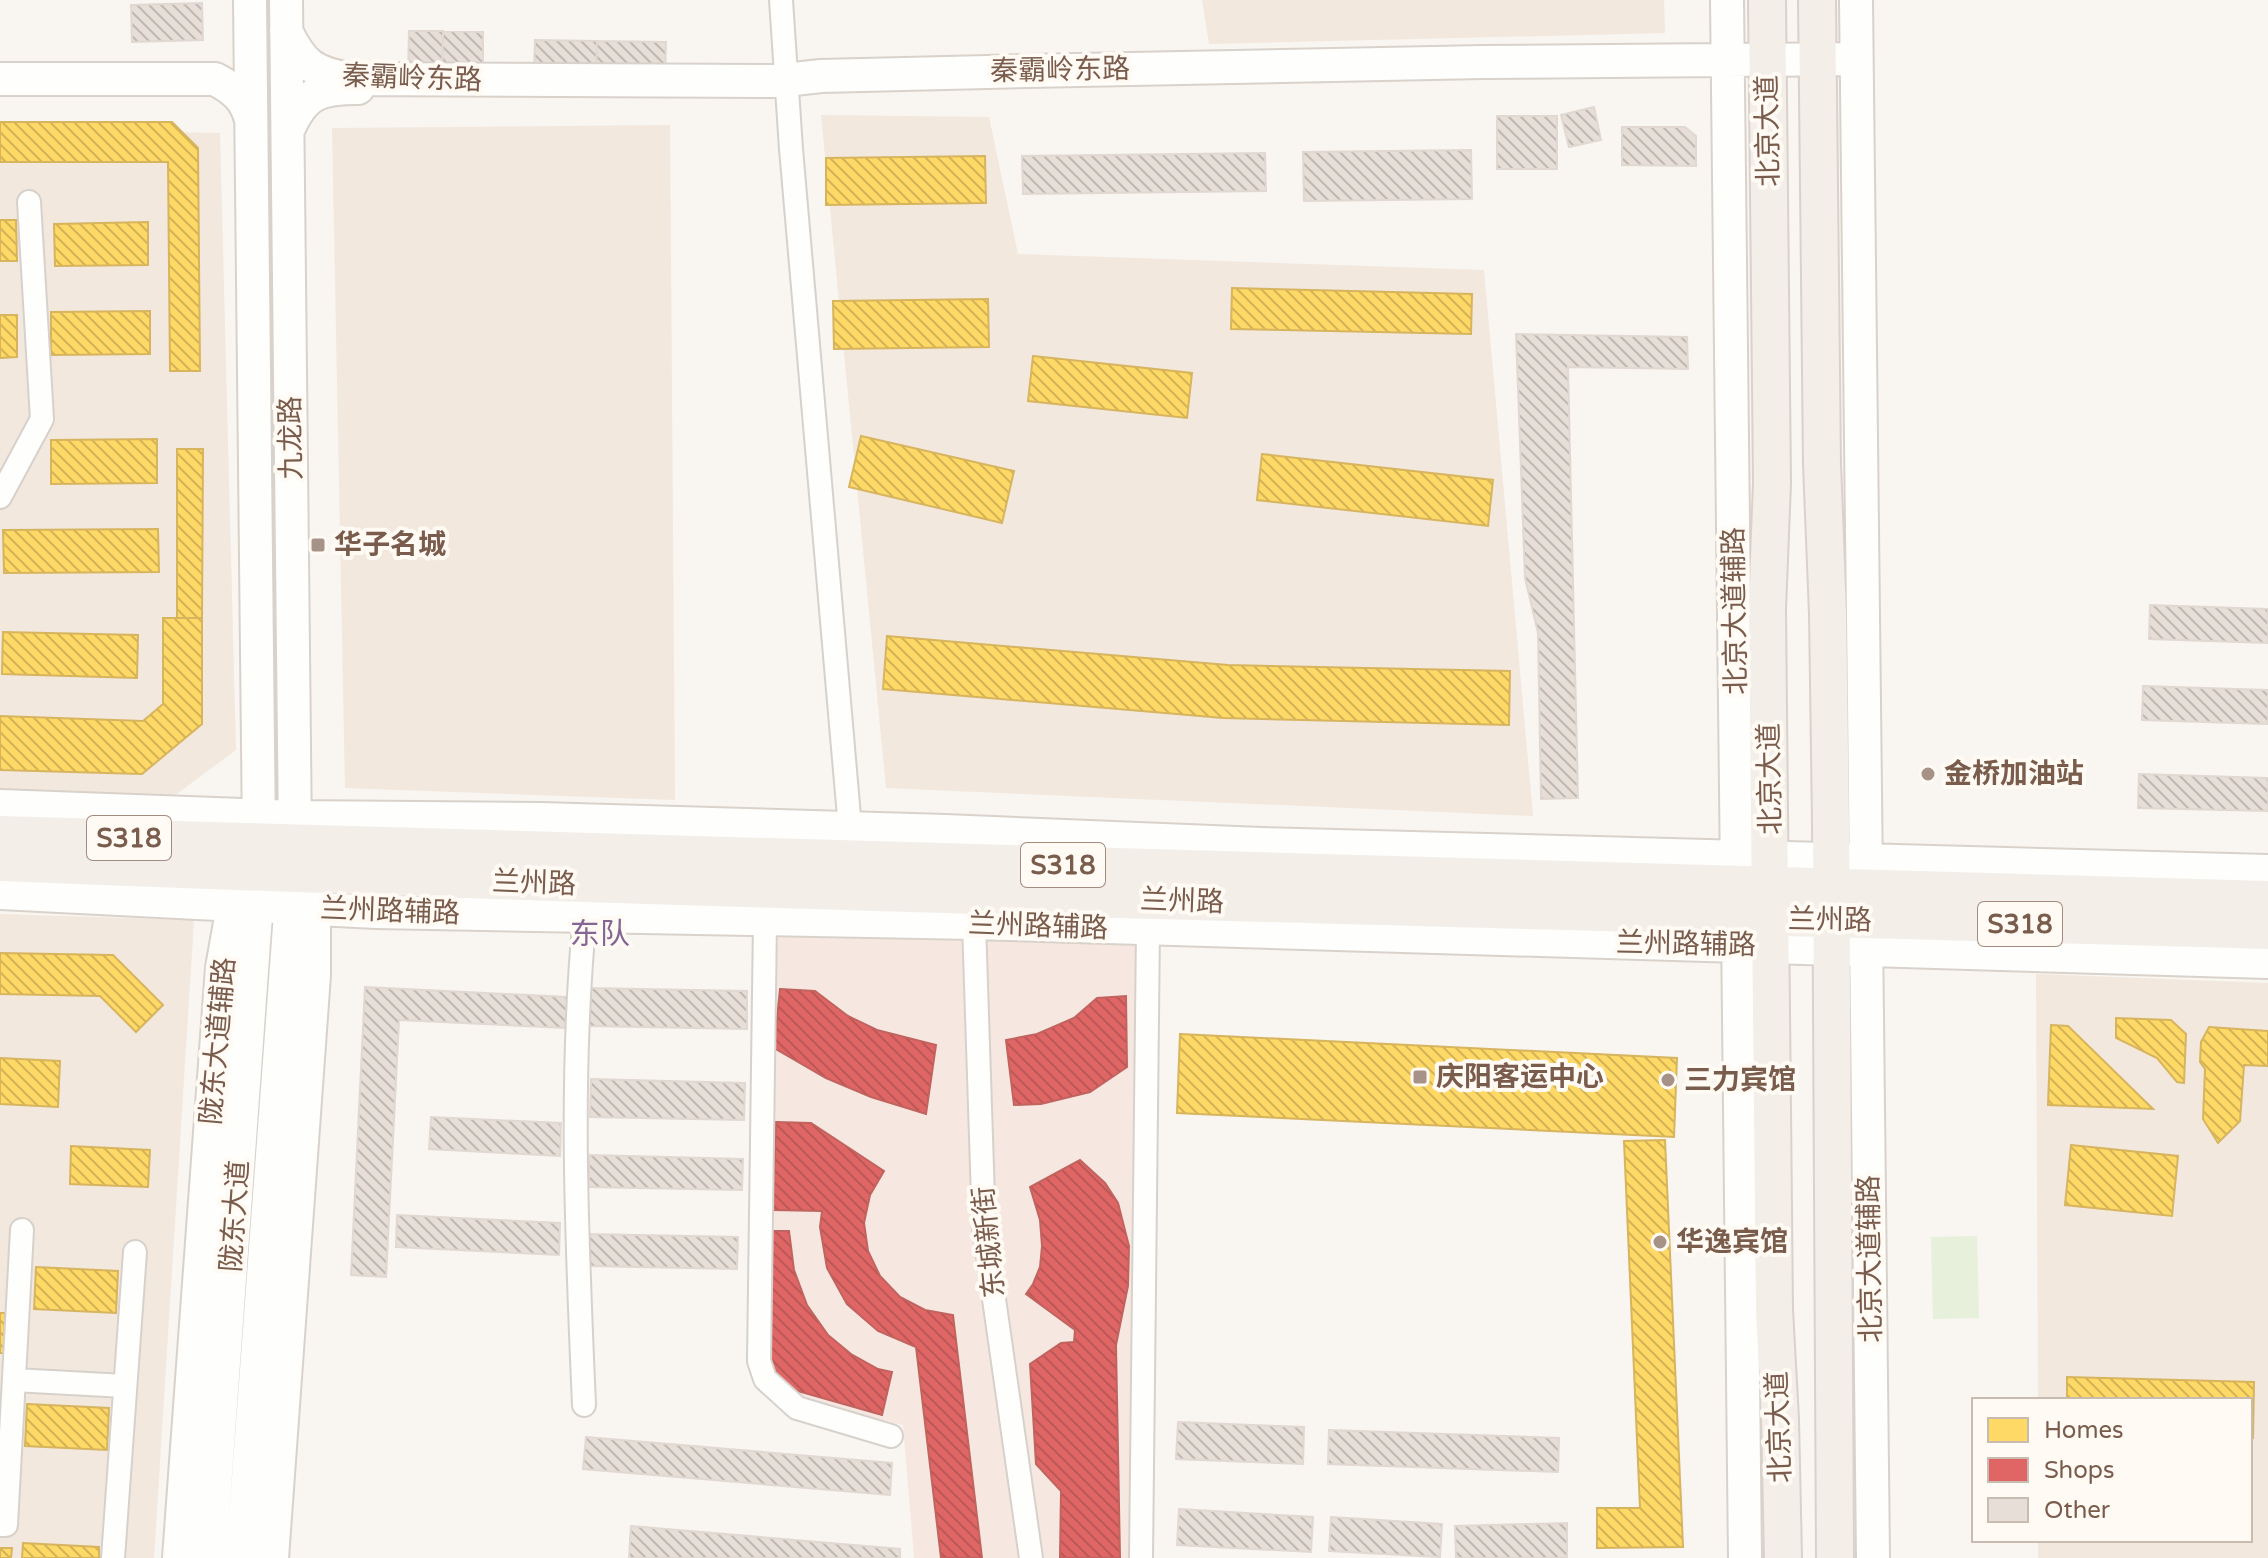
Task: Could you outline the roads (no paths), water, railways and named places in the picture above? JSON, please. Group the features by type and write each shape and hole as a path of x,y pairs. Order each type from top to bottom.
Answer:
{"main road":[{"name":"北京大道","path":"1767,0 1772,483 1754,902 1780,1419 1783,1558"},
{"name":"北京大道","path":"1817,0 1822,464 1828,614 1849,904 1835,1558"},
{"name":"兰州路","path":"0,834 275,866"},
{"name":"兰州路","path":"0,863 275,866 741,891 1849,904 2268,899"},
{"name":"兰州路","path":"1849,904 2268,931"}],"street":[{"path":"781,0 850,828"},
{"name":"北京大道辅路","path":"1727,0 1754,902 1745,1558"},
{"name":"北京大道辅路","path":"1856,0 1849,904 1873,1558"},
{"path":"0,71 202,69 219,65 233,56 250,13"},
{"name":"九龙路","path":"250,13 275,866"},
{"name":"秦霸岭东路","path":"286,15 301,58 312,69 350,79 786,86"},
{"name":"九龙路","path":"275,866 288,130 286,15"},
{"name":"秦霸岭东路","path":"288,130 304,101 315,93 330,89 786,86 821,76 1044,70 1856,70"},
{"path":"0,79 215,79 231,87 241,97 251,123"},
{"path":"0,497 42,419 29,202"},
{"name":"兰州路辅路","path":"0,806 275,866 585,915 765,921 1148,929 1754,902 1849,904 2268,871"},
{"name":"兰州路辅路","path":"0,893 275,866 541,819 1261,844 1754,902"},
{"path":"272,1558 314,975 275,866"},
{"name":"陇东大道辅路","path":"179,1558 222,968 275,866"},
{"name":"陇东大道","path":"210,1558 275,866"},
{"name":"陇东大道","path":"242,1558 275,866"},
{"name":"兰州路辅路","path":"1849,904 2268,962"},
{"path":"584,1405 576,1223 579,982 585,915"},
{"path":"765,921 759,1361 765,1379 797,1408 891,1436"},
{"name":"东城新街","path":"974,923 984,1229 1031,1558"},
{"path":"1141,1558 1148,929"},
{"path":"0,1525 6,1525 6,1410 14,1380 9,1298 22,1230"},
{"path":"113,1558 135,1252"},
{"path":"14,1380 125,1386"}],"place":[{"name":"华子名城","path":"318,545"},
{"name":"金桥加油站","path":"1928,774"},
{"name":"庆阳客运中心","path":"1420,1077"},
{"name":"三力宾馆","path":"1668,1080"},
{"name":"华逸宾馆","path":"1660,1242"}],"district":[{"name":"东队","path":"600,934"}]}
